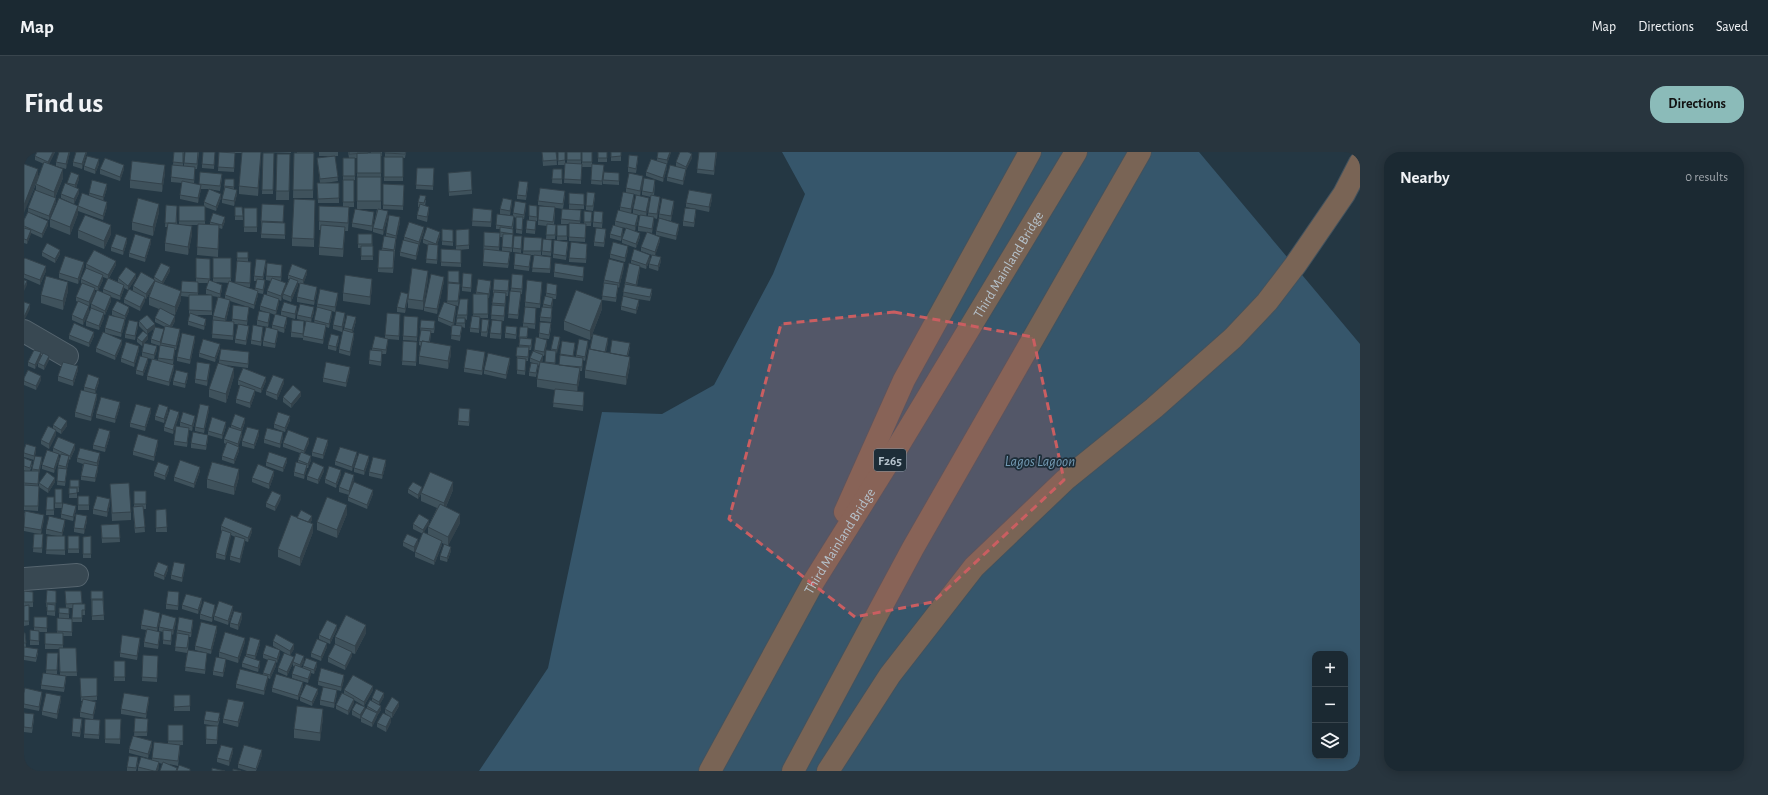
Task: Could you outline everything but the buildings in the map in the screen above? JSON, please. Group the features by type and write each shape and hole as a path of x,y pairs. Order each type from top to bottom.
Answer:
{"highway":[{"path":"814,581 904,380 1030,152"},
{"name":"Third Mainland Bridge","path":"710,771 814,581 891,458 1076,152"},
{"path":"793,771 925,528 1140,152"},
{"path":"828,771 890,675 974,567 1065,480 1154,408 1233,338 1267,302 1296,264 1344,194 1360,163"}],"street":[{"path":"24,331 67,356"},
{"path":"24,580 77,575"}],"highlighted area":[{"path":"894,312 1033,337 1064,480 933,602 855,617 729,519 781,324"}],"water":[{"name":"Lagos Lagoon","path":"782,152 1199,152 1360,344 1360,771 479,771 548,668 602,412 662,414 714,385 773,274 805,194"}]}
